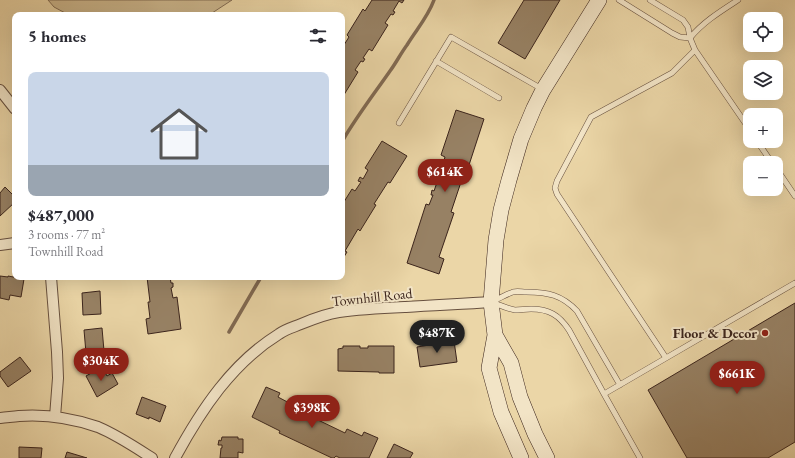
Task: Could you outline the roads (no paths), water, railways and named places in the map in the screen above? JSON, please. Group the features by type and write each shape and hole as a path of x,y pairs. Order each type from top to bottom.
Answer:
{"street":[{"path":"521,458 501,412 489,368 495,335 491,302 496,240 501,210 521,140 534,108 543,90 599,0"},
{"path":"0,90 12,105"},
{"path":"0,246 12,244"},
{"path":"51,280 58,378 55,417"},
{"name":"Townhill Road","path":"175,458 213,396 228,377 244,360 280,333 311,320 338,312 364,309 491,302"},
{"path":"495,335 511,363 525,409 547,458"},
{"path":"0,418 31,415 76,420 99,428 152,458"}],"lane":[{"path":"619,0 672,33 680,37 690,38"},
{"path":"650,0 683,20 688,27 690,38 695,50 743,120"},
{"path":"690,38 697,29 738,0"},
{"path":"399,123 451,37 543,90"},
{"path":"666,358 557,194 555,188 556,182 591,117 672,73 695,50"},
{"path":"436,61 499,98"},
{"path":"783,178 795,196"},
{"path":"604,394 795,283"},
{"path":"491,302 514,292 530,292 545,293 557,296 570,303 577,311 620,385"},
{"path":"491,302 514,310 546,310 556,315 563,321 640,458"}],"waterway":[{"path":"345,137 425,18 434,0"},
{"path":"229,332 259,280"}],"place":[{"name":"Floor & Decor","path":"765,333"}]}
